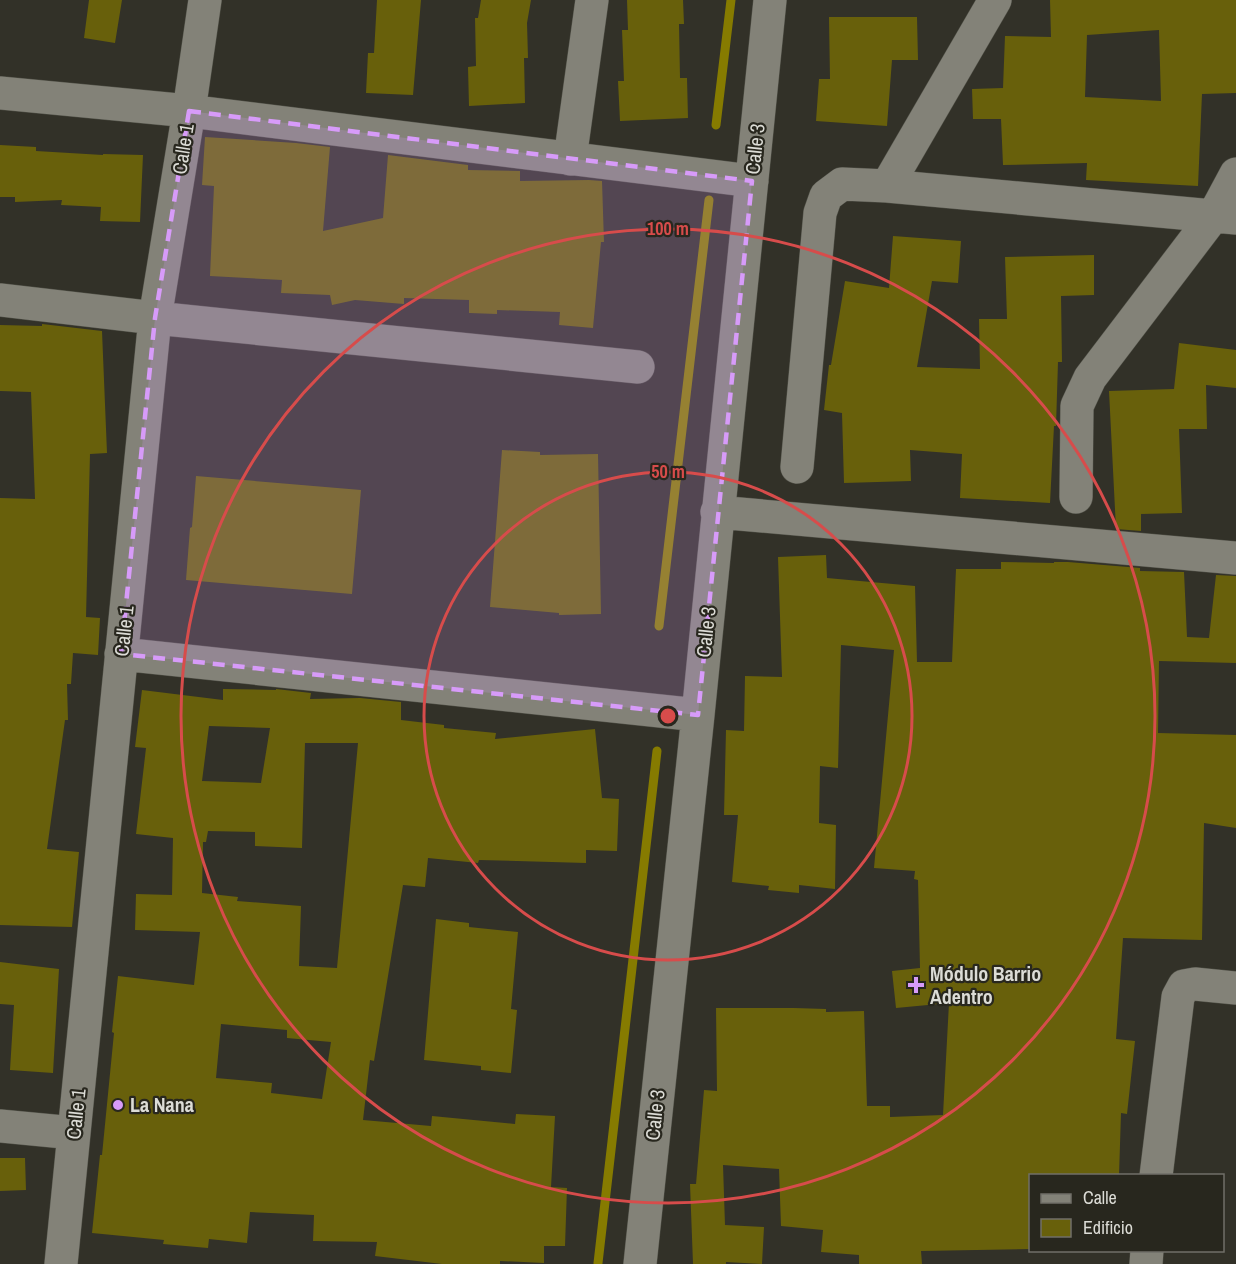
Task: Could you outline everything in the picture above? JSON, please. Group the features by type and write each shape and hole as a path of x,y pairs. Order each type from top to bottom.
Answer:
{"street":[{"name":"Calle 1","path":"61,1264 155,318 205,0"},
{"path":"570,159 592,0"},
{"name":"Calle 3","path":"640,1264 770,0"},
{"path":"887,186 995,0"},
{"path":"0,93 189,111 752,181"},
{"path":"1076,497 1077,406 1086,387 1097,369 1225,216 1236,174"},
{"path":"797,467 820,213 826,196 842,184 1225,216"},
{"path":"0,300 638,367"},
{"path":"717,512 1236,558"},
{"path":"122,654 698,715"},
{"path":"1156,1174 1178,997 1184,986 1196,984 1236,988"},
{"path":"0,1126 74,1133"}],"highlighted area":[{"path":"189,111 752,181 698,715 121,654 155,318"}],"building":[{"path":"89,0 122,0 115,43 84,38"},
{"path":"377,0 421,0 413,95 366,93 368,53 374,53"},
{"path":"481,0 531,0 527,23 528,58 524,58 525,103 469,106 468,67 476,66 475,18 478,18"},
{"path":"627,0 683,0 684,24 679,24 680,78 687,78 688,118 620,121 618,81 624,81 622,30 628,30"},
{"path":"1050,0 1236,0 1236,93 1202,94 1198,186 1086,180 1087,163 1003,165 1001,119 973,119 972,89 1003,88 1005,36 1051,37","holes":["1159,30 1161,101 1085,97 1087,35"]},
{"path":"829,17 917,17 918,60 892,60 887,126 816,121 819,79 830,79"},
{"path":"205,137 330,147 323,231 383,218 388,155 468,165 468,170 520,171 520,181 602,181 604,242 601,242 593,328 559,325 560,312 497,310 497,314 469,313 469,300 404,298 404,304 355,300 332,305 330,295 281,293 282,280 210,276 214,186 202,185"},
{"path":"0,145 36,147 36,151 143,155 140,222 100,221 101,207 61,205 62,200 15,202 15,197 0,197"},
{"path":"893,236 961,241 958,283 932,281 917,367 980,369 979,319 1007,319 1005,257 1094,255 1094,295 1061,296 1062,362 1058,362 1050,503 960,498 962,454 910,450 911,481 844,483 842,413 824,410 829,365 831,365 845,281 889,288"},
{"path":"42,324 102,331 107,453 90,454 86,617 100,618 98,655 73,653 71,684 67,684 68,720 65,720 47,849 79,852 72,927 0,925 0,498 35,499 31,392 0,391 0,325 42,326"},
{"path":"1179,343 1236,350 1236,388 1206,385 1207,429 1179,429 1182,513 1141,514 1141,531 1116,529 1109,391 1174,389"},
{"path":"502,450 540,452 540,455 598,454 601,614 559,615 559,613 490,607"},
{"path":"196,476 361,490 352,594 186,580"},
{"path":"826,555 827,578 915,586 917,662 952,662 956,569 1001,569 1001,562 1068,562 1140,568 1140,571 1184,572 1187,637 1209,638 1216,575 1236,576 1236,663 1159,661 1158,733 1236,735 1236,828 1204,823 1202,940 1123,938 1116,1039 1135,1041 1127,1114 1121,1113 1119,1174 1029,1174 1029,1249 921,1251 922,1264 859,1264 859,1255 821,1252 823,1230 781,1226 779,1169 723,1165 725,1225 764,1227 762,1264 726,1262 726,1264 693,1264 690,1184 696,1184 704,1090 717,1091 716,1008 864,1011 867,1106 890,1106 890,1117 943,1115 949,1003 896,1008 892,971 920,968 918,880 914,879 915,871 874,868 894,650 841,645 838,768 820,766 819,823 836,825 835,889 799,885 799,893 768,890 769,886 732,882 738,815 724,815 726,730 744,731 745,676 782,677 778,557"},
{"path":"223,689 276,689 311,693 310,699 360,698 401,702 401,720 444,725 444,728 496,733 495,739 595,729 602,798 619,799 617,851 586,850 586,863 479,860 478,863 428,858 425,887 403,885 374,1061 370,1060 363,1120 431,1126 432,1116 515,1124 516,1114 555,1116 551,1187 567,1188 565,1246 544,1246 544,1263 500,1261 500,1264 442,1264 375,1256 377,1242 313,1241 314,1215 250,1212 247,1243 209,1239 208,1248 163,1244 164,1240 92,1233 100,1155 102,1155 118,976 194,985 200,932 135,930 136,894 172,895 173,838 136,834 146,748 135,747 142,690 223,700","holes":["209,726 270,728 261,783 202,781","305,743 358,743 337,968 299,966 301,906 237,901 238,897 202,893 203,842 206,842 208,831 255,832 255,846 302,848","221,1024 287,1030 287,1038 331,1042 322,1099 271,1093 272,1083 216,1078"]},
{"path":"436,919 469,923 469,927 518,932 511,1009 517,1010 511,1073 481,1070 481,1066 424,1060"},
{"path":"0,962 59,969 53,1073 10,1070 14,1005 0,1004"},
{"path":"0,1158 25,1158 26,1190 0,1191"}],"waterway":[{"path":"716,125 731,0"},
{"path":"659,626 709,200"},
{"path":"598,1263 657,751"}],"place":[{"name":"Módulo Barrio Adentro","path":"916,985"},
{"name":"La Nana","path":"118,1105"}]}
